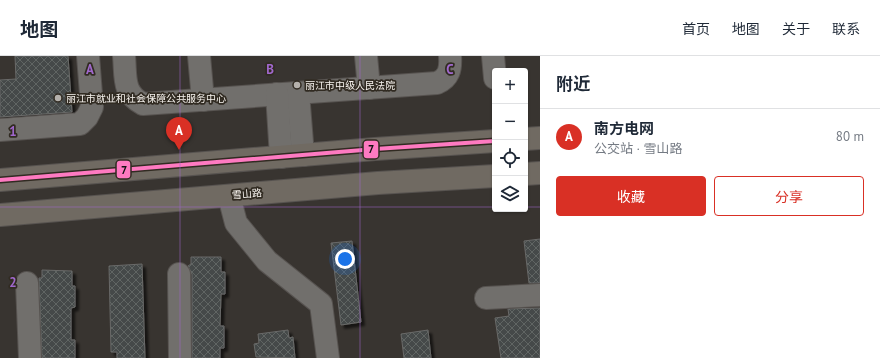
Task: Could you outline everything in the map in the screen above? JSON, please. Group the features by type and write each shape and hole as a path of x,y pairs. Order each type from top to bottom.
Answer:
{"main road":[{"path":"528,139 540,138"},
{"path":"0,180 492,141"},
{"path":"528,174 540,173"},
{"name":"雪山路","path":"0,215 492,176"}],"lane":[{"path":"0,130 80,124 87,117 92,107 88,56"},
{"path":"124,56 127,89 138,102 143,104 437,83 446,77 450,72 450,56"},
{"path":"199,56 203,100"},
{"path":"366,56 369,88"},
{"path":"493,56 494,68"},
{"path":"298,93 303,155"},
{"path":"277,94 281,157"},
{"path":"229,196 236,223 267,262 321,304 328,358"},
{"path":"179,274 180,358"},
{"path":"27,283 30,358"},
{"path":"486,298 540,295"}],"building":[{"path":"15,56 68,56 72,112 0,117 0,80 16,79"},
{"path":"540,239 540,283 529,283 524,241"},
{"path":"352,241 361,322 341,325 331,243"},
{"path":"191,257 221,257 221,272 225,272 225,294 221,294 220,326 224,326 224,348 220,348 220,358 192,358 192,274 188,266 191,264"},
{"path":"142,264 145,358 117,358 117,352 111,352 109,266"},
{"path":"42,270 72,271 72,286 75,286 75,307 71,308 71,340 75,340 75,358 42,358 39,278 42,278"},
{"path":"540,308 540,358 501,358 495,318 509,316 508,309"},
{"path":"288,330 289,338 293,337 295,358 256,357 254,344 259,343 258,334"},
{"path":"428,330 431,358 404,358 401,334"}],"transit line":[{"name":"7","path":"0,180 375,149 492,141"}],"place":[{"name":"丽江市中级人民法院","path":"297,85"},
{"name":"丽江市就业和社会保障公共服务中心","path":"58,98"},
{"name":"南方电网","path":"179,150"}]}
